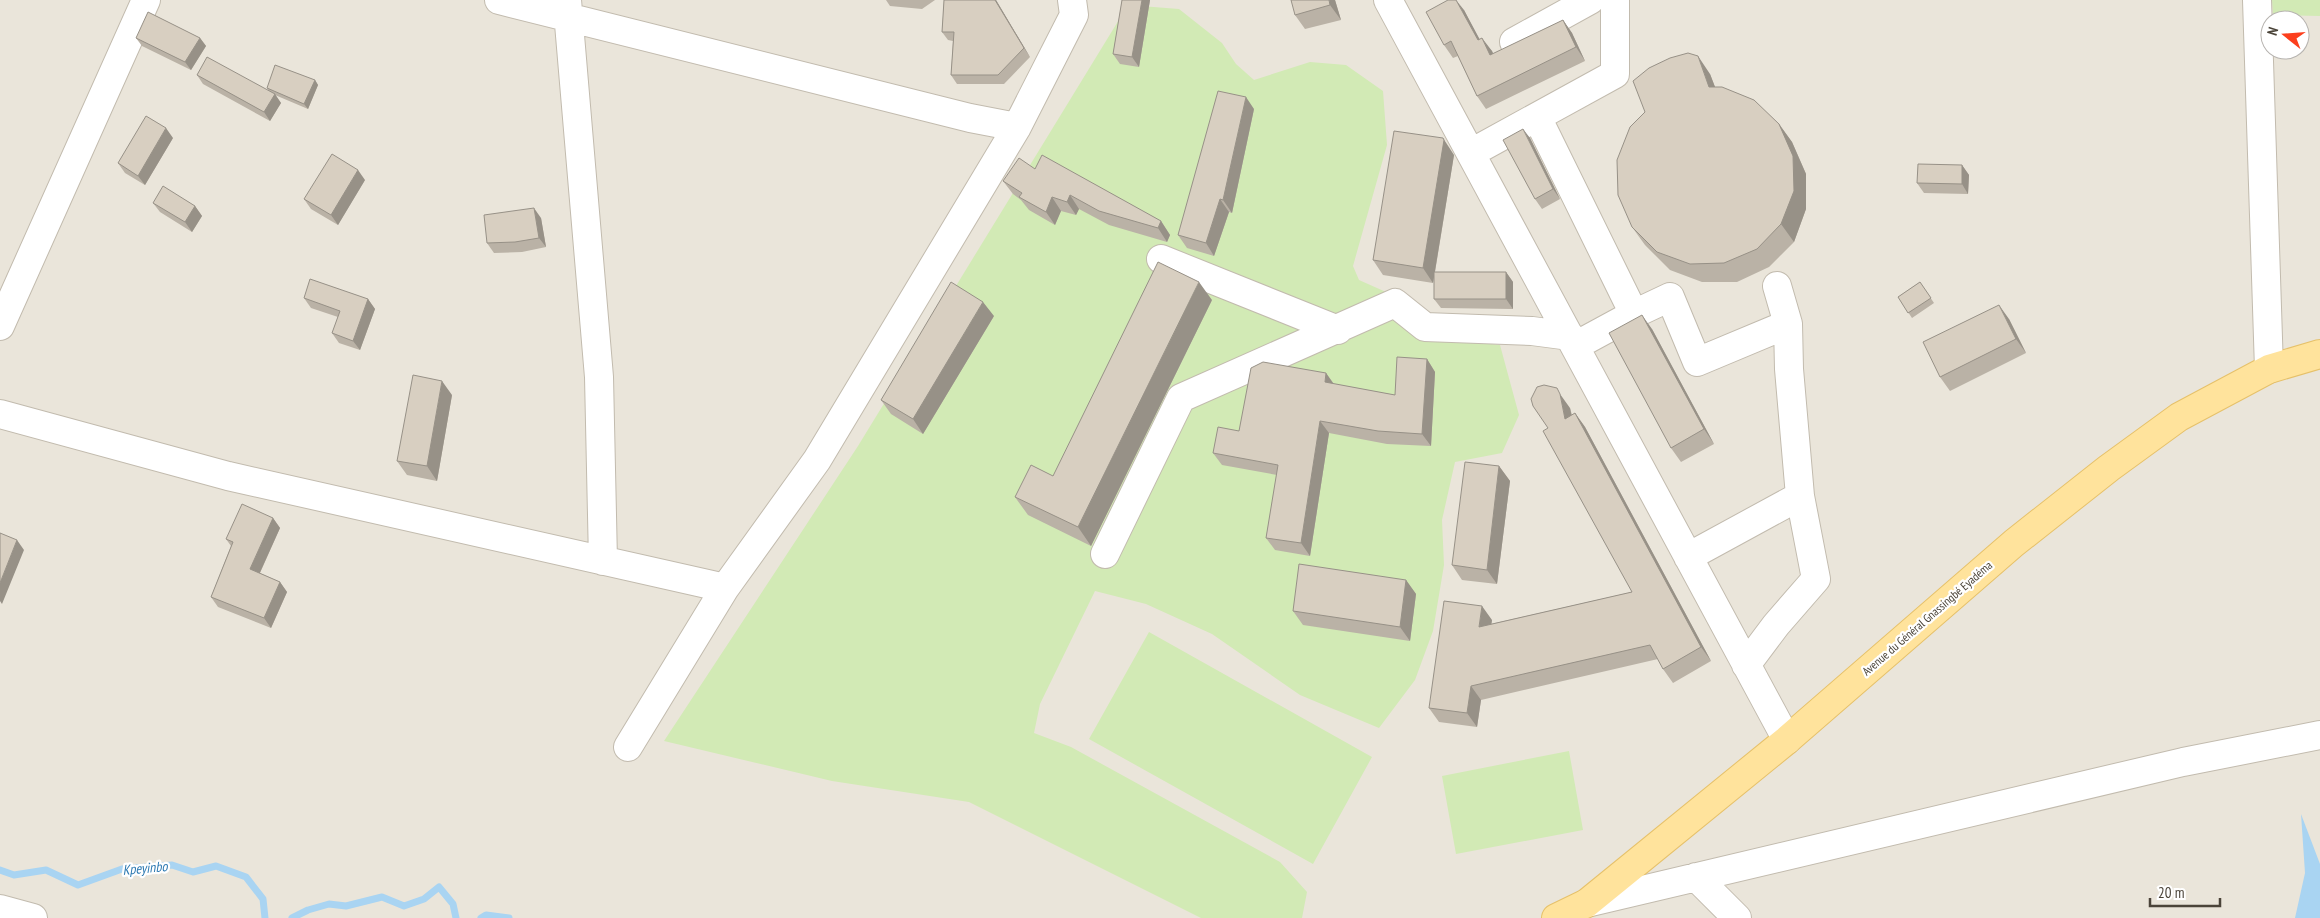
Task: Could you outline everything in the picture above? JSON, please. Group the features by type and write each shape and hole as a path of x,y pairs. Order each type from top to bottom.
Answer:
{"main road":[{"name":"Avenue du Général Gnassingbé Eyadéma","path":"1556,918 1587,903 1787,740 2014,543 2109,468 2179,417 2269,369 2320,354"}],"street":[{"path":"0,326 146,0"},
{"path":"499,0 568,9 970,118 1017,127"},
{"path":"628,747 725,588 817,460 1017,127 1074,15 1072,0"},
{"path":"1388,0 1787,740"},
{"path":"1514,42 1590,0"},
{"path":"1471,153 1615,74 1615,0"},
{"path":"2257,0 2269,369"},
{"path":"568,9 599,377 603,560"},
{"path":"1537,116 1634,314"},
{"path":"1161,258 1338,330"},
{"path":"1746,665 1816,579 1800,496 1788,369 1788,324 1777,286"},
{"path":"1105,554 1181,398 1338,330 1395,303 1425,327 1532,331 1572,341 1670,297 1697,362 1788,324"},
{"path":"0,414 228,476 725,588"},
{"path":"1688,557 1800,496"},
{"path":"1587,903 2183,762 2320,735"},
{"path":"1696,877 1737,918"},
{"path":"0,908 33,918"}],"shaded area":[{"path":"0,0 2320,0 2320,918 0,918"}],"green space":[{"path":"2272,0 2320,0 2320,16 2310,16 2310,10 2273,10"},
{"path":"1128,5 1179,9 1222,43 1236,64 1254,80 1310,62 1346,65 1383,91 1387,145 1353,266 1359,280 1404,300 1445,339 1500,345 1519,415 1502,453 1455,462 1442,520 1444,565 1433,631 1415,680 1379,728 1300,695 1212,634 1146,604 1095,591 1040,704 1034,733 1071,747 1280,862 1307,892 1302,918 1201,918 969,802 832,781 664,741 858,446"},
{"path":"1149,632 1372,757 1313,864 1089,739"},
{"path":"1569,751 1583,830 1456,854 1442,776"}],"water":[{"path":"2301,814 2320,864 2320,918 2295,918 2305,873"}],"building":[{"path":"944,0 995,0 1024,48 998,75 951,75 954,32 942,32"},
{"path":"1122,0 1142,0 1132,57 1113,54"},
{"path":"1291,0 1329,0 1330,5 1295,15"},
{"path":"1448,0 1456,0 1478,40 1482,38 1490,55 1563,20 1576,47 1477,96 1451,41 1444,45 1426,12"},
{"path":"148,12 200,38 185,62 136,38"},
{"path":"1688,53 1698,56 1709,87 1722,87 1754,100 1779,124 1793,156 1794,191 1781,224 1757,249 1724,263 1690,264 1657,252 1632,227 1618,195 1617,160 1630,127 1645,112 1633,81 1649,68 1670,58"},
{"path":"207,57 275,94 264,112 197,75"},
{"path":"275,65 315,80 304,104 267,88"},
{"path":"1218,91 1246,97 1223,200 1220,199 1206,243 1178,235"},
{"path":"146,116 166,128 138,176 118,163"},
{"path":"1523,129 1553,189 1535,199 1503,140"},
{"path":"1394,131 1443,138 1444,140 1423,268 1373,260"},
{"path":"332,154 358,170 331,215 304,199"},
{"path":"1042,155 1161,221 1158,228 1099,211 1070,195 1067,202 1052,197 1046,212 1019,197 1022,193 1003,181 1019,158 1035,169"},
{"path":"1918,164 1962,165 1962,184 1917,183"},
{"path":"163,186 195,206 185,222 153,203"},
{"path":"534,208 539,238 515,242 487,243 484,215"},
{"path":"1158,262 1199,282 1078,527 1015,497 1031,465 1053,476"},
{"path":"1434,272 1506,272 1506,299 1434,299"},
{"path":"310,279 368,299 353,341 332,333 340,311 304,298"},
{"path":"951,282 983,302 913,419 881,400"},
{"path":"1920,282 1931,298 1908,313 1898,297"},
{"path":"1999,305 2016,339 1940,377 1923,342"},
{"path":"1642,315 1704,429 1671,448 1609,333"},
{"path":"1397,357 1427,359 1422,434 1378,431 1320,421 1301,543 1266,538 1278,465 1213,453 1218,427 1239,431 1251,368 1263,362 1326,373 1325,382 1395,395"},
{"path":"413,375 442,381 427,466 397,461"},
{"path":"1544,385 1557,388 1565,419 1575,413 1701,647 1663,669 1650,645 1471,686 1467,713 1429,708 1444,601 1482,606 1479,627 1632,592 1543,431 1548,428 1533,406 1531,399 1537,387"},
{"path":"1465,462 1499,466 1487,570 1452,565"},
{"path":"242,504 273,518 250,569 280,582 264,618 211,597 233,542 226,539"},
{"path":"0,533 17,540 0,583"},
{"path":"1299,564 1406,580 1400,627 1293,611"}],"waterway":[{"name":"Kpeyinbo","path":"0,870 14,875 46,870 78,885 122,869 172,865 193,872 216,866 246,877 263,899 265,918"},
{"name":"Kpeyinbo","path":"292,918 308,910 329,904 346,906 382,897 404,906 424,899 439,887 453,904 456,918"},
{"name":"Kpeyinbo","path":"481,918 486,915 509,918"}]}
